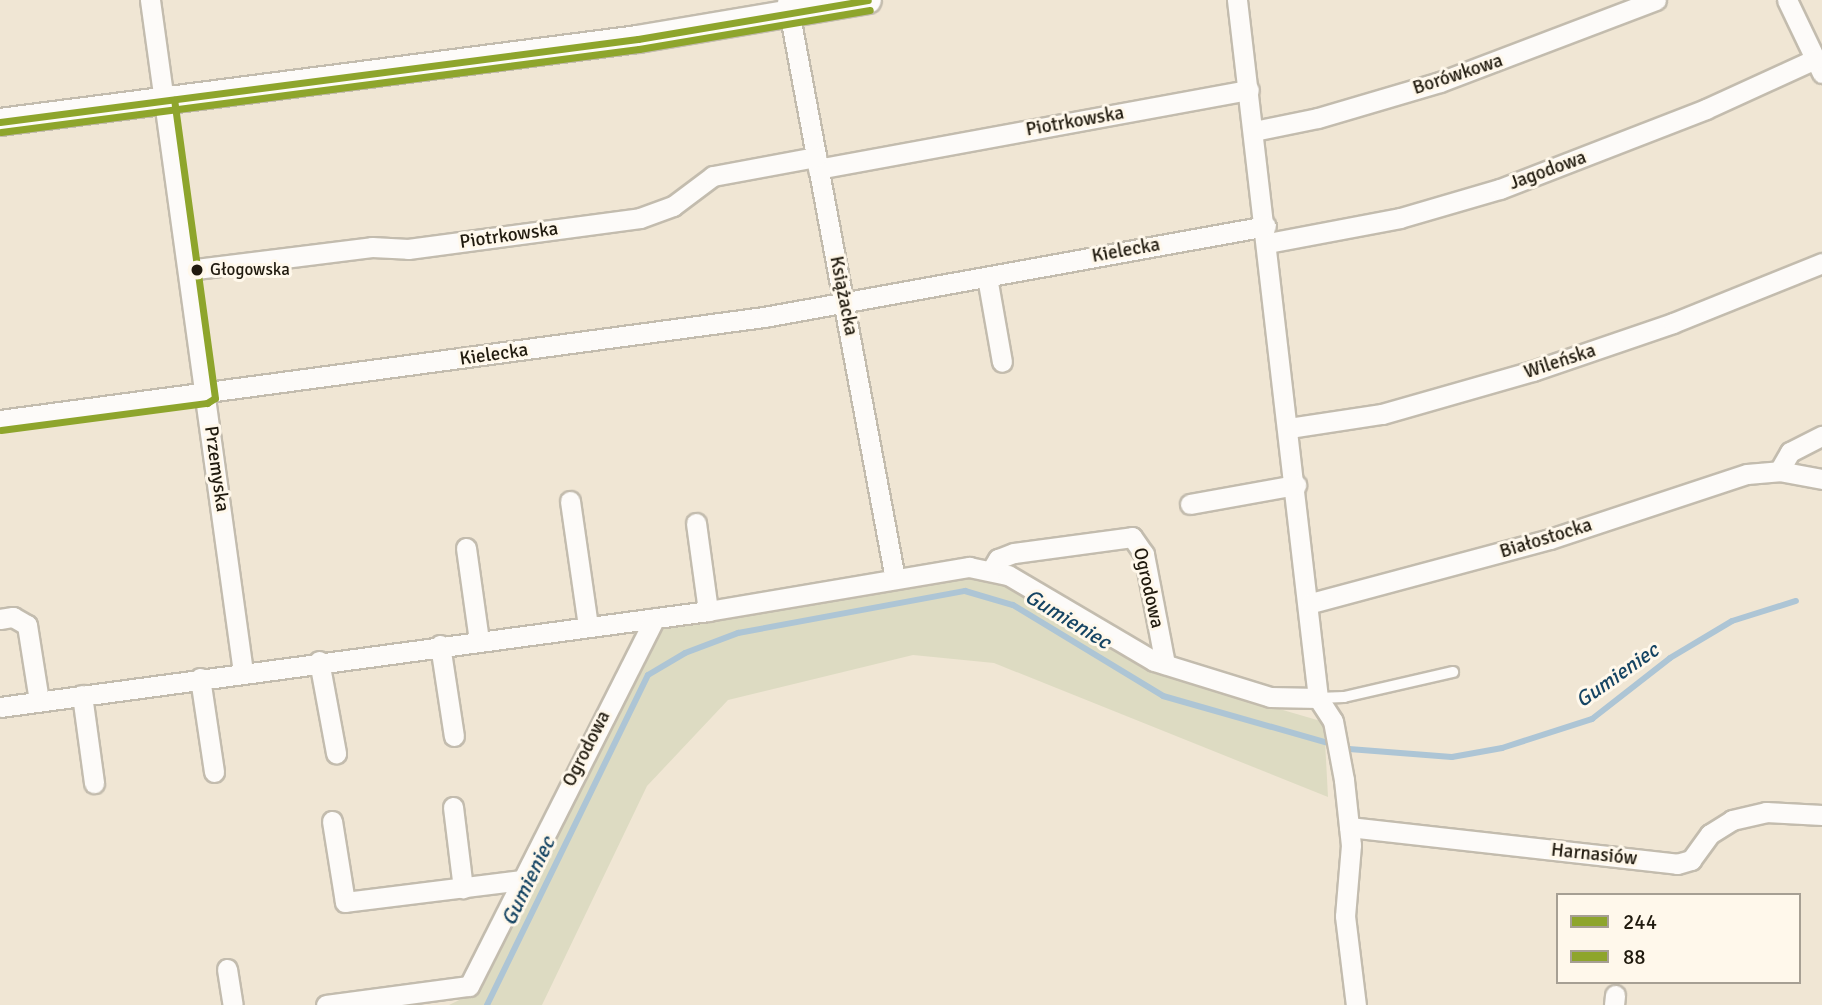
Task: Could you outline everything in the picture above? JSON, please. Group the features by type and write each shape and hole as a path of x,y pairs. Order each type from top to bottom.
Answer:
{"street":[{"path":"150,0 164,100"},
{"path":"0,122 480,61 788,7 868,0"},
{"path":"1237,0 1311,603 1318,698 1331,716 1339,744 1349,827 1345,903 1356,1005"},
{"name":"Borówkowa","path":"1254,131 1318,118 1471,72 1656,0"},
{"path":"1787,0 1818,66"},
{"name":"Książacka","path":"788,7 895,579"},
{"name":"Jagodowa","path":"1267,234 1400,218 1500,189 1818,66"},
{"name":"Piotrkowska","path":"188,270 372,247 408,249 640,218 673,206 713,176 817,163 1249,90"},
{"name":"Przemyska","path":"164,100 243,671"},
{"name":"Kielecka","path":"0,421 844,304 987,277 1267,234"},
{"name":"Wileńska","path":"1289,428 1382,414 1533,371 1673,323 1822,263"},
{"path":"987,277 1002,362"},
{"path":"1779,471 1790,452 1822,436"},
{"name":"Białostocka","path":"1311,603 1537,543 1747,474 1779,471 1822,479"},
{"path":"1190,503 1296,485"},
{"path":"570,501 588,626"},
{"path":"696,523 708,611"},
{"name":"Ogrodowa","path":"992,569 998,559 1014,553 1132,537 1144,554 1165,664"},
{"path":"466,548 479,640"},
{"name":"Ogrodowa","path":"0,706 243,671 708,611 969,566 992,569 1165,664 1270,697 1318,698"},
{"path":"0,619 13,617 27,625 39,701"},
{"name":"Ogrodowa","path":"326,1005 469,986 655,618"},
{"path":"440,645 454,736"},
{"path":"319,661 336,753"},
{"path":"200,678 214,772"},
{"path":"82,695 94,783"},
{"path":"453,807 463,888"},
{"name":"Harnasiów","path":"1349,827 1677,864 1691,860 1710,834 1732,820 1766,812 1822,815"},
{"path":"332,821 345,902 522,880"},
{"path":"227,969 233,1005"}],"lane":[{"path":"1318,698 1344,697 1453,672"}],"shaded area":[{"path":"972,576 996,579 1160,674 1324,722 1328,797 994,663 913,655 728,700 647,786 542,1005 449,1005 480,990 647,647 665,623"}],"waterway":[{"name":"Gumieniec","path":"487,1005 648,675 685,653 738,633 965,591 1013,605 1163,696 1349,749 1452,757 1502,748 1592,719 1670,658 1732,621 1796,601"}],"transit line":[{"name":"244","path":"0,122 638,39 868,0"},
{"name":"88","path":"1,132 639,49 870,10"},
{"name":"88","path":"1,430 207,403 215,398 174,100"}],"place":[{"name":"Głogowska","path":"197,270"}]}
